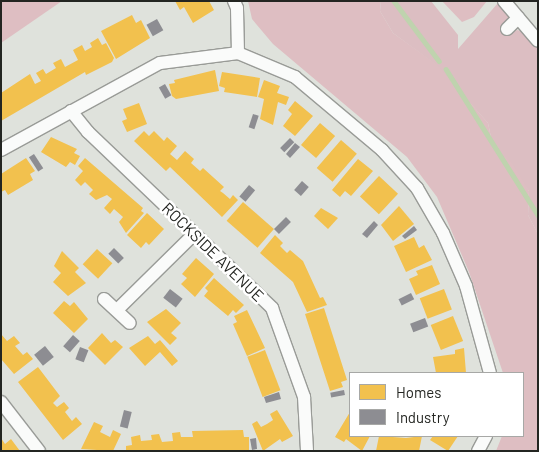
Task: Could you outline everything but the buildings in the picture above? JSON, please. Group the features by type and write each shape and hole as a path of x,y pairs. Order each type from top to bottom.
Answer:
{"street":[{"path":"234,1 237,8 238,53"},
{"path":"504,1 538,40"},
{"path":"506,29 518,18"},
{"path":"1,150 160,63 238,53 295,77 382,150 417,188 443,232 466,286 490,372"},
{"name":"ROCKSIDE AVENUE","path":"71,111 88,132 272,308 304,397 307,451"},
{"path":"117,310 194,234"},
{"path":"104,299 130,323"},
{"path":"1,402 40,451"},
{"path":"478,451 485,437"}],"shaded area":[{"path":"1,1 62,1 1,43"},
{"path":"248,1 381,1 380,11 393,33 436,64 488,123 493,147 512,163 529,191 528,215 538,234 538,451 496,451 502,437 524,437 524,372 503,372 469,272 437,197 407,157 273,44 252,19"},
{"path":"381,1 431,1 458,35 458,49 498,3 509,16 503,29 509,35 517,30 525,32 538,47 538,234 528,215 529,191 493,147 488,123 435,64 393,33 380,11"},
{"path":"442,1 487,1 474,17 462,22"}],"waterway":[{"path":"394,1 439,61"},
{"path":"446,69 538,215"}]}
